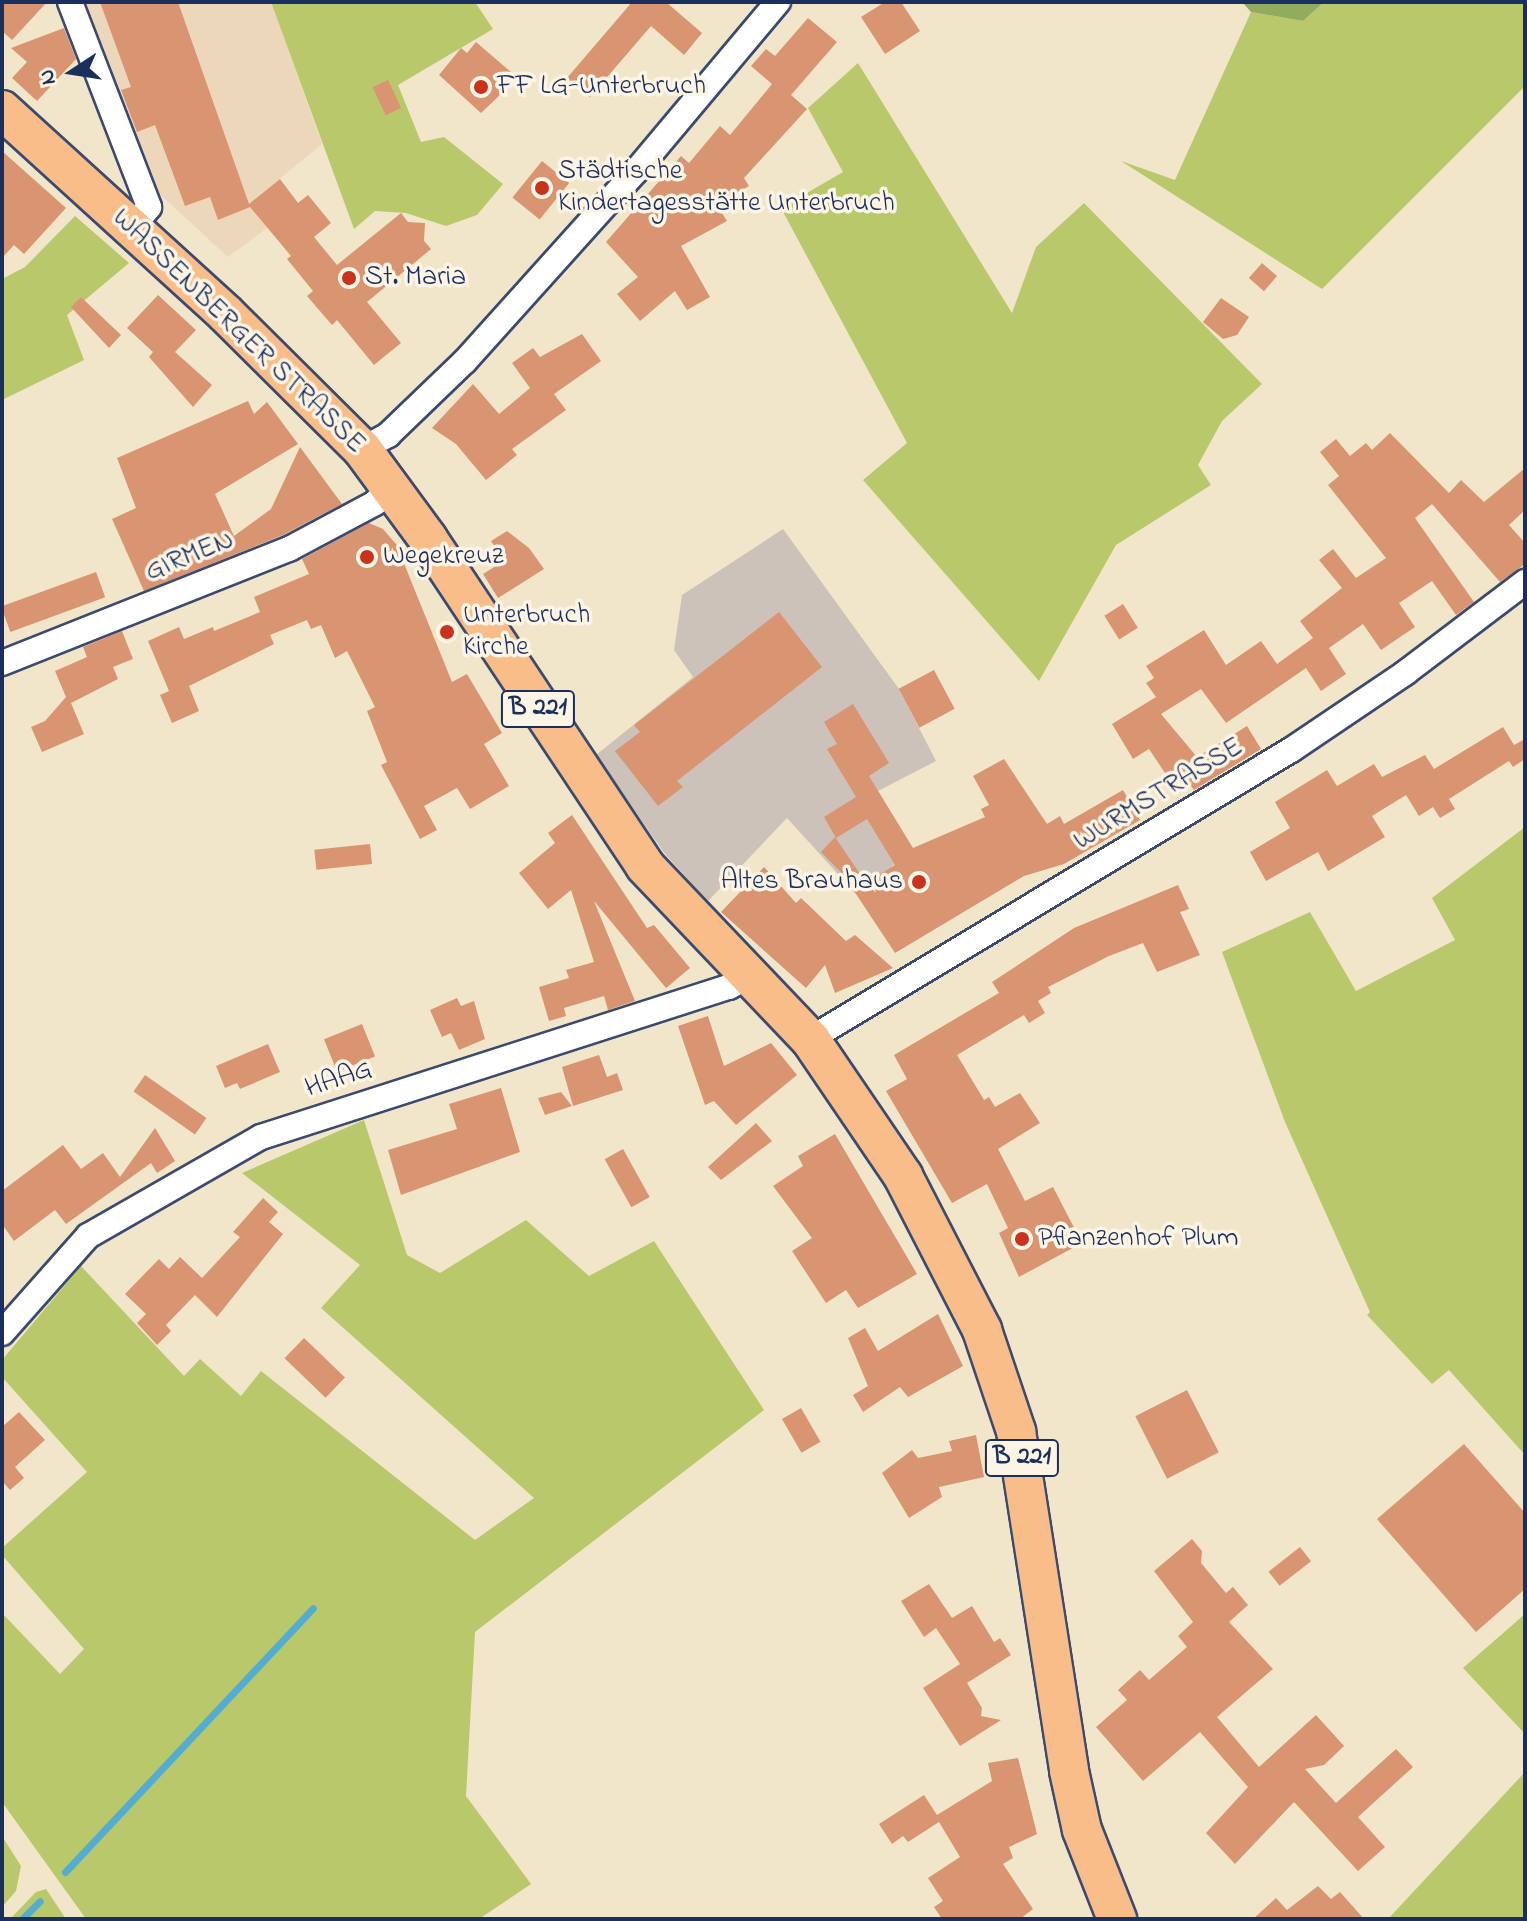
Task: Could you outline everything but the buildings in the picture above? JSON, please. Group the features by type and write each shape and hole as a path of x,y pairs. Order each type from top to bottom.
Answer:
{"main road":[{"name":"WASSENBERGER STRASSE","path":"2,110 132,228 362,449 391,486 645,866 810,1039 903,1176 994,1362 1026,1475 1069,1771 1082,1830 1117,1919"}],"street":[{"path":"70,2 149,207 132,228"},
{"path":"362,449 388,435 465,361 636,171 778,2"},
{"name":"GIRMEN","path":"2,663 289,549 375,503 391,486"},
{"name":"WURMSTRASSE","path":"810,1039 1291,750 1405,673 1525,582"},
{"name":"HAAG","path":"2,1333 88,1236 261,1137 729,987 748,976"}],"shaded area":[{"path":"82,2 271,2 322,144 260,195 270,226 228,257 152,187"},
{"path":"783,529 899,689 936,761 878,791 913,853 891,867 893,872 856,894 787,818 708,901 665,854 596,755 693,677 674,650 682,595"}],"green space":[{"path":"271,2 475,2 493,29 398,85 421,142 444,137 503,184 477,215 446,226 406,213 375,211 354,229"},
{"path":"1242,2 1324,2 1303,21 1251,12"},
{"path":"1324,2 1525,2 1525,86 1322,289 1121,161 1175,180 1251,12 1303,21"},
{"path":"858,63 1012,313 1036,247 1084,203 1262,384 1222,421 1198,465 1211,485 1116,545 1039,681 863,480 907,443 781,208 843,172 808,108"},
{"path":"75,216 129,263 67,315 84,360 2,400 2,279 25,267"},
{"path":"1525,827 1525,1455 1449,1370 1432,1384 1367,1315 1370,1312 1285,1122 1222,952 1310,912 1356,991 1455,940 1432,898"},
{"path":"364,1120 407,1255 440,1273 526,1220 589,1276 654,1241 764,1410 475,1632 466,1796 531,1884 479,1919 86,1919 2,1802 2,1613 60,1674 84,1649 2,1555 2,1548 87,1472 2,1377 2,1360 81,1266 184,1376 200,1359 241,1396 261,1371 475,1540 534,1498 321,1308 360,1265 242,1173"},
{"path":"1525,1614 1525,1734 1463,1668"},
{"path":"1525,1772 1525,1919 1388,1919"},
{"path":"2,1836 21,1866 16,1891 2,1907"},
{"path":"46,1889 66,1919 10,1919 36,1892"}],"waterway":[{"path":"65,1872 313,1608"},
{"path":"22,1919 40,1901"}],"place":[{"name":"FF LG-Unterbruch","path":"481,87"},
{"name":"Städtische Kindertagesstätte Unterbruch","path":"542,188"},
{"name":"St. Maria","path":"349,278"},
{"name":"Wegekreuz","path":"367,557"},
{"name":"Unterbruch Kirche","path":"447,632"},
{"name":"Altes Brauhaus","path":"919,882"},
{"name":"Pflanzenhof Plum","path":"1022,1239"}]}
